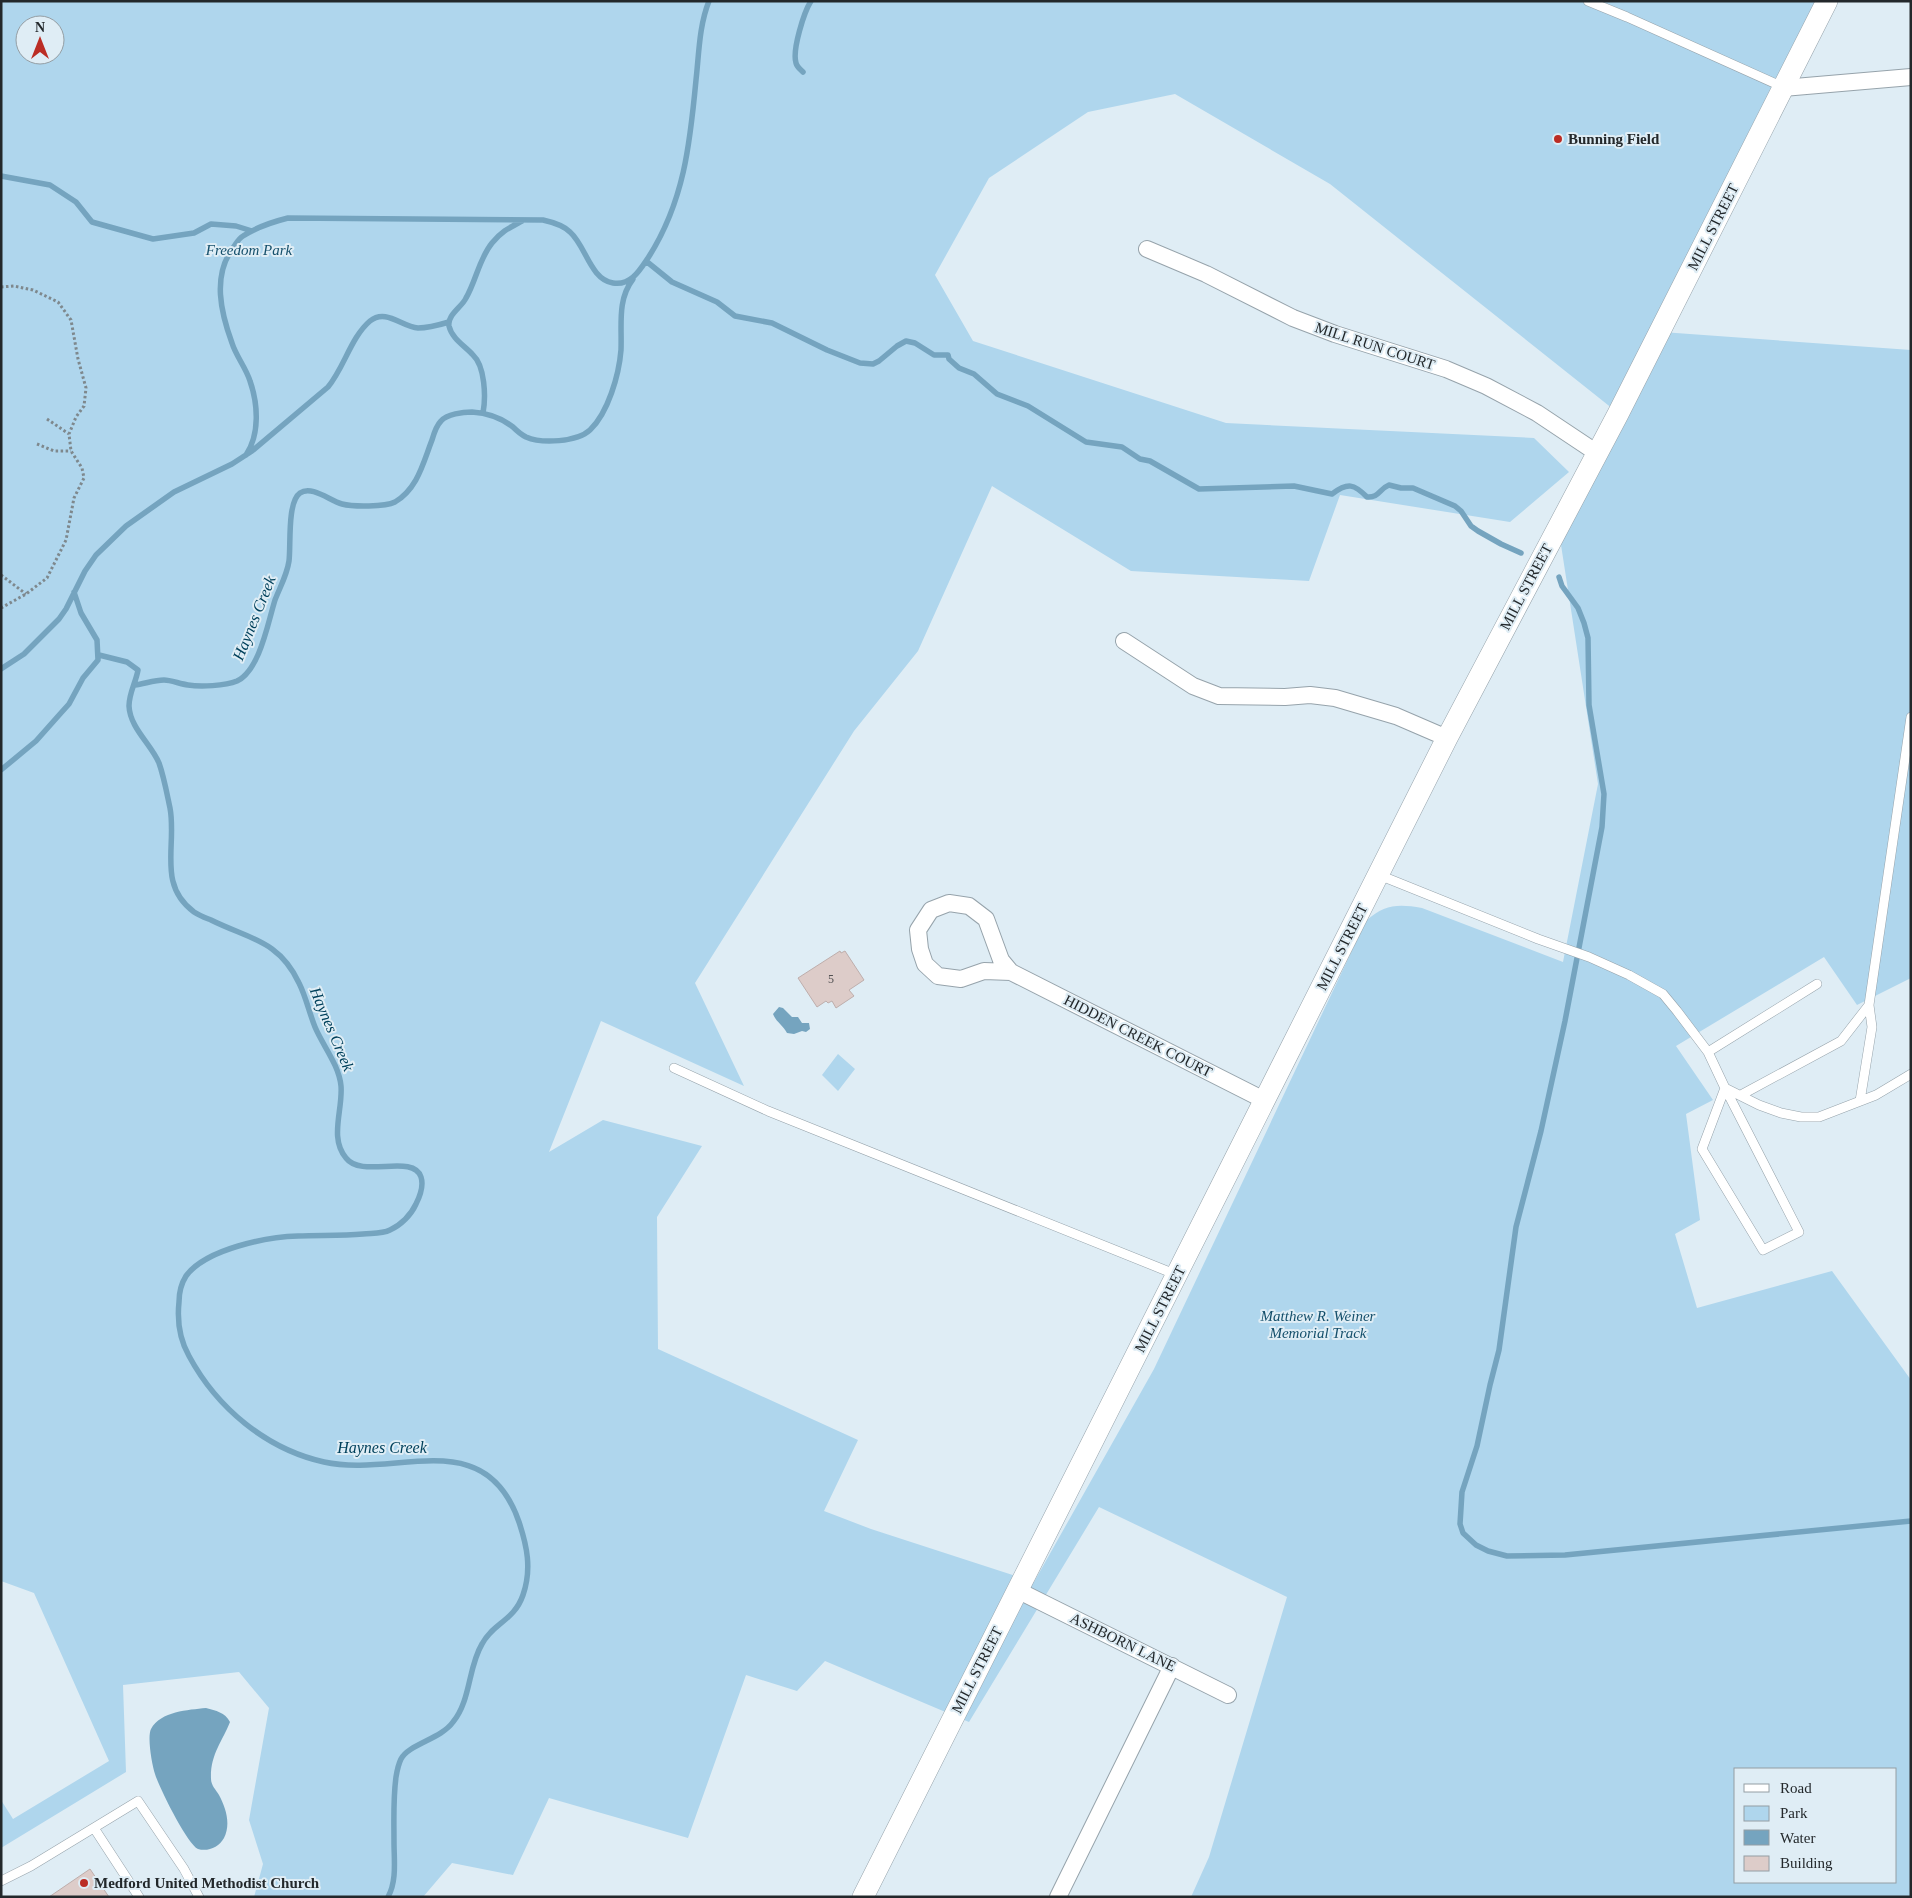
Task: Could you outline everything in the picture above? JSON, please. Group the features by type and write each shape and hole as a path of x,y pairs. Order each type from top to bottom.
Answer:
{"street":[{"name":"MILL STREET","path":"863,1897 1447,738 1597,453 1827,1"},
{"path":"1783,88 1911,77"},
{"name":"MILL RUN COURT","path":"1147,249 1206,274 1293,318 1336,334 1446,369 1486,386 1536,413 1597,453"},
{"path":"1124,641 1193,686 1219,696 1285,697 1310,695 1335,698 1358,703 1396,716 1447,738"},
{"name":"HIDDEN CREEK COURT","path":"1012,972 984,971 961,979 938,976 925,964 920,949 918,930 931,910 949,903 969,906 986,919 1001,960 1012,972 1264,1100"},
{"name":"ASHBORN LANE","path":"1017,1590 1228,1695"},
{"path":"1058,1897 1172,1666"}],"lane":[{"path":"1588,1 1783,88"},
{"path":"1860,1101 1872,1027 1869,1005 1911,717"},
{"path":"1379,875 1589,957 1629,975 1663,994 1708,1052 1799,1232 1763,1250 1702,1148 1725,1088"},
{"path":"1708,1052 1817,984"},
{"path":"1741,1095 1841,1041 1869,1005"},
{"path":"674,1068 768,1111 1177,1276"},
{"path":"1725,1088 1759,1105 1781,1113 1801,1117 1819,1117 1839,1111 1876,1094 1911,1074"},
{"path":"1,1881 31,1866 138,1801 184,1869 200,1897"},
{"path":"94,1828 139,1897"}],"path":[{"path":"1,287 14,286 33,290 49,296 58,302 71,320 78,359 86,388 84,406 76,417 69,434 71,451 82,468 84,478 74,498 69,516 66,540 47,578 26,594 1,608"},
{"path":"47,419 69,434"},
{"path":"37,444 54,451 71,451"},
{"path":"1,576 26,594"}],"green space":[{"path":"1,1 1820,1 1662,332 1911,350 1911,978 1857,1005 1824,957 1676,1046 1713,1100 1686,1114 1700,1220 1675,1234 1697,1308 1832,1271 1911,1380 1911,1897 1191,1897 1209,1857 1287,1597 1099,1507 969,1722 825,1661 797,1691 746,1675 688,1838 549,1798 513,1875 452,1863 423,1897 254,1897 263,1864 249,1820 269,1708 239,1672 123,1685 126,1772 1,1848 1,1800 13,1819 109,1761 34,1593 1,1581","holes":["1175,94 1330,184 1613,409 1557,519 1598,784 1563,962 1422,908 1406,906 1386,908 1366,921 1154,1369 1034,1582 871,1529 824,1511 858,1440 658,1349 657,1217 702,1146 603,1120 549,1152 601,1021 744,1086 695,983 854,731 918,651 992,486 1131,571 1309,581 1340,495 1510,522 1569,472 1534,438 1226,423 973,341 935,275 989,178 1088,112"]},
{"path":"838,1054 855,1069 838,1091 822,1075"}],"water":[{"path":"779,1007 783,1008 792,1017 798,1017 802,1023 809,1023 810,1029 806,1032 787,1033 773,1014"},
{"path":"206,1708 223,1714 230,1722 214,1756 211,1770 212,1783 224,1805 227,1816 226,1833 219,1844 213,1848 202,1850 193,1845 187,1837 158,1781 150,1751 150,1733 155,1723 161,1718 176,1712"}],"building":[{"path":"840,951 841,953 845,951 864,980 849,990 854,996 836,1008 832,1001 828,1003 826,1001 817,1007 798,978"},
{"name":"Medford United Methodist Church","path":"90,1869 109,1897 49,1897"}],"waterway":[{"path":"246,455 251,447 256,428 255,399 248,376 228,331 221,295 222,270 226,259 240,239 259,227 288,218 543,220 561,226 570,232 594,269 605,280 613,283 630,280 642,267 660,237 670,216 677,194 688,150 701,30 709,1"},
{"path":"803,72 798,67 795,57 802,22 811,1"},
{"path":"1,176 50,185 76,202 92,222 153,239 194,233 211,224 236,226 252,231"},
{"path":"483,413 484,391 480,366 473,355 453,335 449,322 452,315 466,298 484,256 492,243 502,233 522,221"},
{"path":"646,261 672,282 717,302 735,316 772,323 827,350 860,363 873,364 906,341 915,343 934,355 948,355 949,359 959,368 974,374 997,394 1028,406 1086,442 1122,447 1140,459 1150,461 1199,489 1294,486 1332,494 1342,488 1351,486 1367,497 1371,497 1377,495 1389,485 1413,488 1455,506 1461,511 1471,526 1478,531 1521,553"},
{"name":"Haynes Creek","path":"135,685 164,680 193,686 226,684 237,681 252,667 262,645 275,600 287,571 291,515 293,505 300,493 305,491 315,492 342,504 354,506 377,506 395,502 409,490 419,474 438,425 447,417 464,412 483,413 499,418 526,437 541,441 559,441 577,437 590,430 602,414 612,393 621,350 622,304 633,279"},
{"path":"1,669 24,654 59,619 85,571 96,555 126,526 174,492 232,464 252,451 328,387 339,371 358,335 370,321 382,316 418,328 449,322"},
{"path":"1559,577 1562,586 1578,608 1588,638 1589,705 1604,794 1602,827 1565,1021 1541,1131 1516,1227 1499,1350 1477,1446 1462,1492 1460,1524 1463,1533 1476,1545 1488,1551 1507,1556 1565,1555 1911,1521"},
{"path":"1,770 36,741 69,704 83,678 98,660 97,640 81,613 74,592"},
{"name":"Haynes Creek","path":"99,655 127,662 138,670 129,701 130,714 137,729 159,763 162,774 172,822 171,864 176,890 183,901 198,915 262,942 282,958 291,969 301,988 315,1027 340,1078 341,1095 337,1133 338,1142 346,1158 353,1164 363,1166 408,1167 416,1170 422,1180 420,1194 411,1212 402,1222 387,1231 355,1235 298,1236 270,1239 238,1246 207,1258 186,1276 179,1295 179,1323 181,1337 186,1350 200,1375 214,1393 245,1424 282,1447 303,1456 324,1462 352,1465 436,1461 462,1464 484,1473 504,1492 519,1522 524,1540 528,1567 523,1595 514,1611 492,1631 477,1653 459,1713 448,1728 411,1749 405,1754 399,1764 394,1801 394,1877 388,1897"}],"place":[{"name":"Bunning Field","path":"1558,139"},
{"name":"Medford United Methodist Church","path":"84,1883"}],"park label":[{"name":"Freedom Park","path":"249,250"},
{"name":"Matthew R. Weiner Memorial Track","path":"1318,1324"}]}
